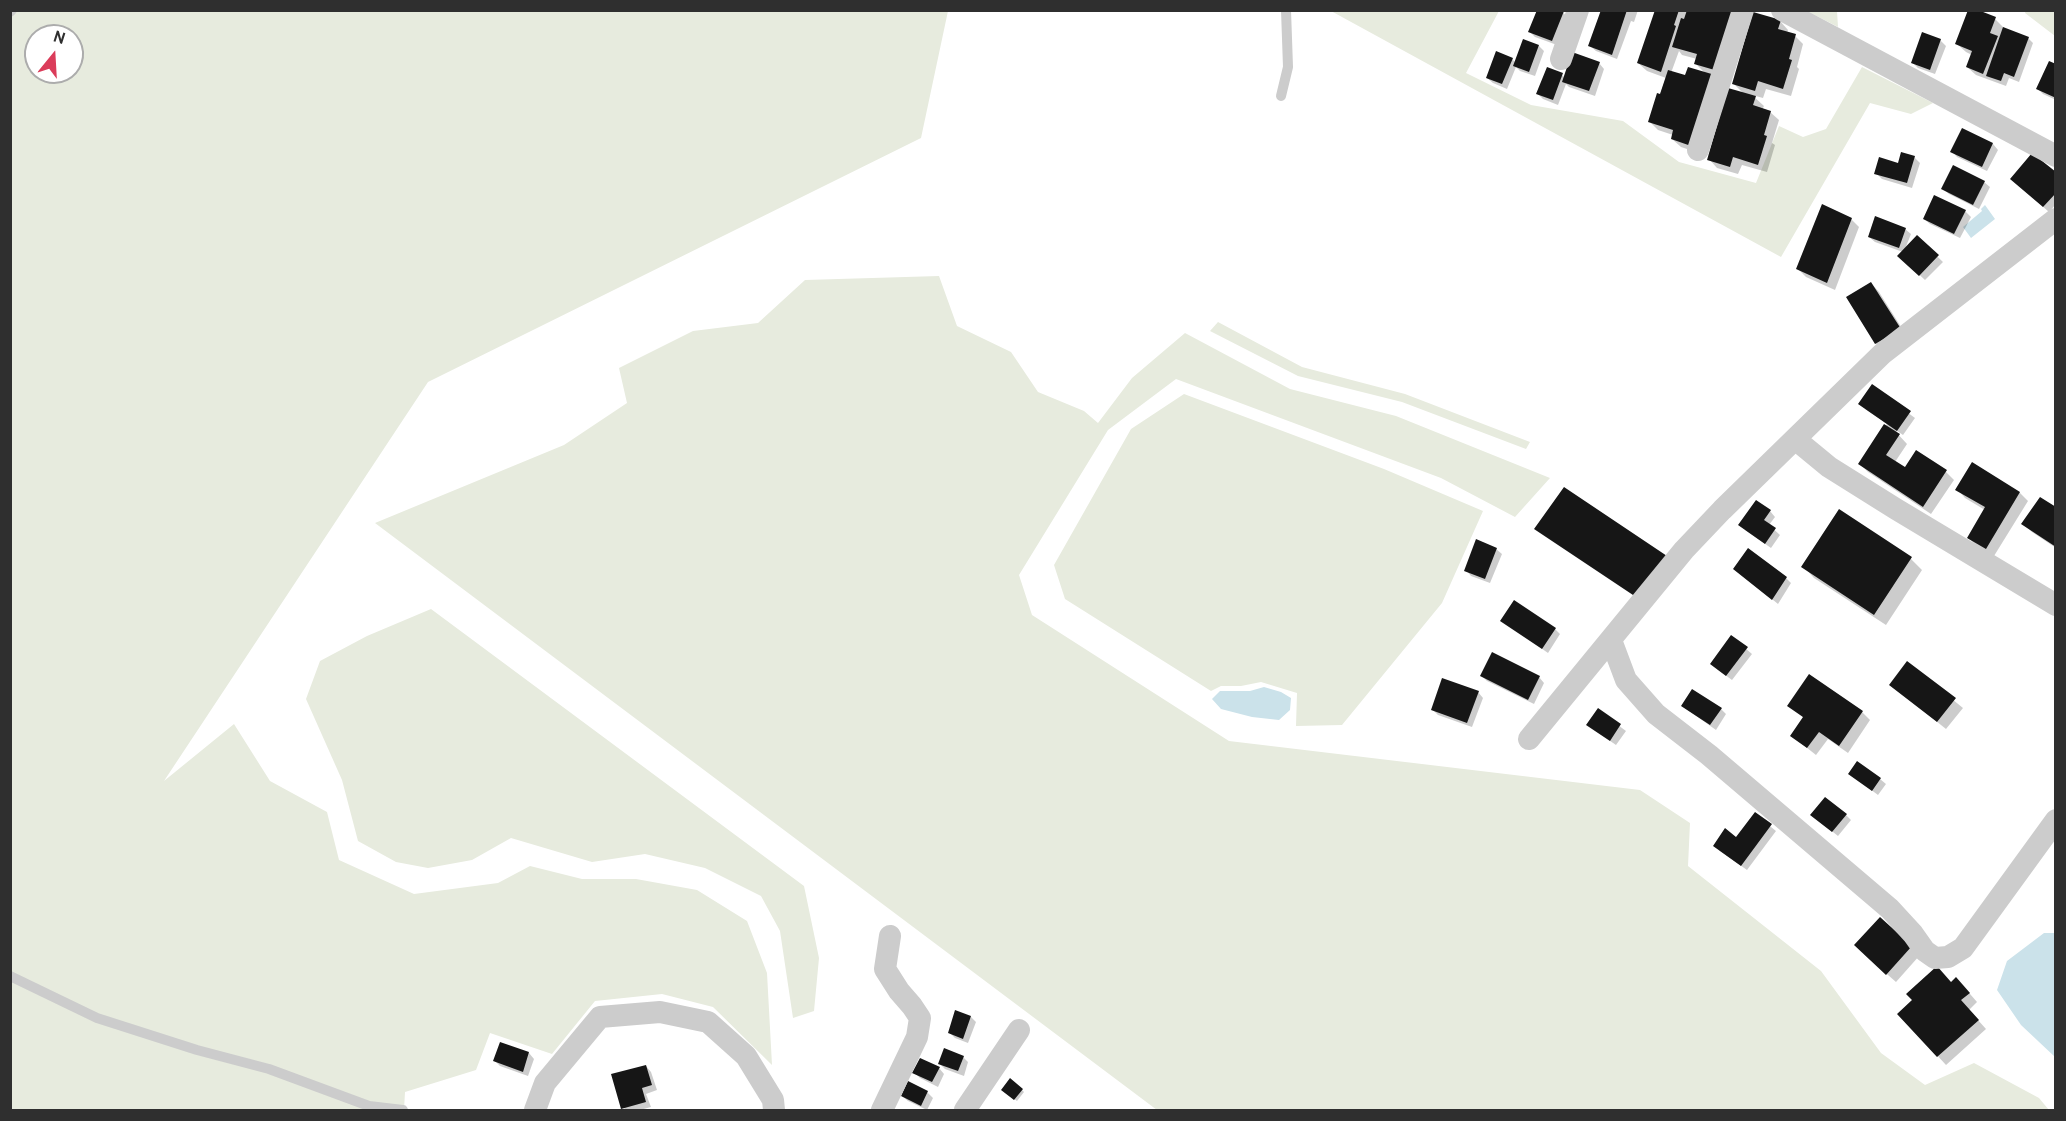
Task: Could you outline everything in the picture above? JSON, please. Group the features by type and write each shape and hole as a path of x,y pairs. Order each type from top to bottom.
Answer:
{"street":[{"path":"1561,59 1578,10"},
{"path":"1698,150 1743,10"},
{"path":"1782,10 2055,156"},
{"path":"1529,739 1684,550 1795,439 1882,354 2055,220"},
{"path":"1795,439 1829,467 2055,605"},
{"path":"1611,640 1626,680 1656,714 1709,755 1890,909 1925,951 1935,958 1948,957 1963,948 2055,820"},
{"path":"882,1110 917,1037 920,1018 885,969 890,936"},
{"path":"535,1110 545,1083 600,1017 660,1012 708,1022 746,1056 773,1100 774,1110"},
{"path":"965,1110 1019,1030"}],"lane":[{"path":"1281,96 1287,67 1286,10"},
{"path":"10,976 97,1018 197,1050 269,1069 369,1106 403,1110"}],"shaded area":[{"path":"2026,10 2055,11 2055,36 2025,13"},
{"path":"10,11 948,11 921,138 428,382 164,781 234,724 270,781 327,812 339,860 414,894 498,883 530,866 582,879 636,879 697,890 747,921 767,973 772,1065 713,1007 662,994 595,1001 552,1054 490,1033 476,1070 405,1092 404,1110 11,1110"},
{"path":"1331,11 1499,11 1466,73 1531,105 1623,121 1679,162 1756,183 1779,126 1803,137 1826,129 1862,67 1933,103 1911,114 1870,103 1781,257"},
{"path":"1807,11 1837,11 1838,27"},
{"path":"939,276 957,326 1011,352 1038,392 1084,411 1098,423 1132,378 1185,333 1290,389 1396,416 1550,478 1515,517 1441,478 1176,379 1108,430 1019,575 1032,615 1229,741 1640,790 1690,823 1688,866 1821,971 1881,1053 1925,1085 1974,1063 2039,1098 2049,1110 1157,1110 375,523 564,445 627,403 619,368 693,331 758,323 805,280"},
{"path":"1218,322 1302,367 1405,394 1530,442 1526,449 1402,402 1298,376 1210,331"},
{"path":"1184,394 1384,469 1483,511 1442,603 1342,725 1296,726 1297,693 1261,682 1241,686 1221,686 1211,691 1065,599 1054,565 1131,429"},
{"path":"431,609 804,886 819,958 814,1011 793,1018 780,931 761,896 705,868 645,854 592,862 511,838 472,860 428,868 396,862 358,841 342,780 306,699 320,661 367,636"}],"water":[{"path":"1985,205 1995,219 1971,238 1963,227 1982,211"},
{"path":"1264,687 1291,698 1290,710 1279,720 1252,717 1221,709 1212,699 1220,691 1250,691"},
{"path":"2044,933 2055,933 2055,1057 2021,1025 1997,990 2007,961"}],"building":[{"path":"1537,10 1564,11 1552,41 1528,32"},
{"path":"1601,10 1627,10 1612,55 1588,46"},
{"path":"1655,10 1679,10 1661,72 1637,63"},
{"path":"1687,10 1736,10 1718,71 1694,64 1697,54 1672,47 1681,18 1684,19"},
{"path":"1968,10 1978,10 1996,17 1990,33 1998,36 1983,74 1966,67 1972,51 1955,44"},
{"path":"1753,12 1781,20 1778,29 1796,34 1789,59 1792,60 1783,89 1758,81 1755,91 1732,84"},
{"path":"2003,27 2029,37 2014,77 2004,73 2001,81 1986,76"},
{"path":"1922,32 1941,39 1930,70 1911,63"},
{"path":"1523,39 1539,45 1529,72 1513,66"},
{"path":"1496,51 1513,58 1502,84 1486,78"},
{"path":"1572,52 1600,62 1589,91 1562,82"},
{"path":"2049,61 2056,64 2056,98 2036,89"},
{"path":"1547,67 1563,73 1553,100 1536,94"},
{"path":"1688,67 1715,75 1694,147 1671,139 1673,130 1648,122 1657,93 1660,94 1668,70 1685,75"},
{"path":"1728,88 1756,96 1753,105 1771,111 1764,135 1767,136 1758,165 1733,157 1730,167 1707,160"},
{"path":"1962,128 1993,143 1982,167 1950,152"},
{"path":"1901,152 1915,156 1907,183 1874,174 1879,157 1898,163"},
{"path":"2032,153 2056,172 2056,193 2043,207 2010,179"},
{"path":"1953,165 1985,181 1973,205 1941,189"},
{"path":"1934,195 1966,210 1954,234 1923,219"},
{"path":"1822,204 1852,218 1827,283 1796,269"},
{"path":"1875,216 1906,228 1899,248 1868,237"},
{"path":"1917,235 1939,255 1919,276 1897,256"},
{"path":"1871,282 1901,329 1875,344 1846,297"},
{"path":"1872,384 1911,411 1897,431 1858,404"},
{"path":"1884,424 1900,434 1886,455 1905,467 1916,450 1947,470 1923,507 1858,464"},
{"path":"1972,462 2020,492 1986,549 1967,538 1985,507 1955,490"},
{"path":"1564,487 1667,556 1636,597 1534,529"},
{"path":"2040,497 2056,507 2056,547 2021,524"},
{"path":"1756,500 1771,510 1764,520 1776,528 1765,544 1738,525"},
{"path":"1839,509 1912,557 1874,615 1801,567"},
{"path":"1476,539 1497,548 1485,579 1464,571"},
{"path":"1748,548 1787,577 1772,600 1733,569"},
{"path":"1514,600 1556,628 1542,649 1500,621"},
{"path":"1731,635 1748,647 1726,676 1710,664"},
{"path":"1492,652 1540,676 1528,700 1480,676"},
{"path":"1907,661 1956,698 1937,722 1889,685"},
{"path":"1809,674 1863,711 1839,746 1819,732 1807,748 1790,736 1803,717 1787,706"},
{"path":"1442,678 1479,691 1467,723 1431,710"},
{"path":"1692,689 1722,708 1710,725 1681,706"},
{"path":"1598,708 1621,724 1610,741 1586,725"},
{"path":"1857,761 1881,778 1872,791 1848,774"},
{"path":"1825,797 1847,814 1832,832 1810,815"},
{"path":"1755,812 1772,824 1741,866 1713,846 1725,828 1736,837"},
{"path":"1880,917 1912,946 1886,975 1854,945"},
{"path":"1937,966 1951,982 1956,977 1970,993 1961,1000 1979,1020 1937,1057 1897,1014 1912,1000 1906,994"},
{"path":"955,1010 971,1016 963,1039 948,1033"},
{"path":"500,1042 529,1052 523,1072 493,1061"},
{"path":"944,1048 964,1056 958,1071 938,1064"},
{"path":"920,1058 940,1067 932,1082 912,1073"},
{"path":"646,1065 652,1085 642,1088 646,1102 621,1109 611,1074"},
{"path":"1010,1078 1023,1089 1014,1100 1001,1090"},
{"path":"908,1081 928,1091 921,1106 901,1096"}]}
